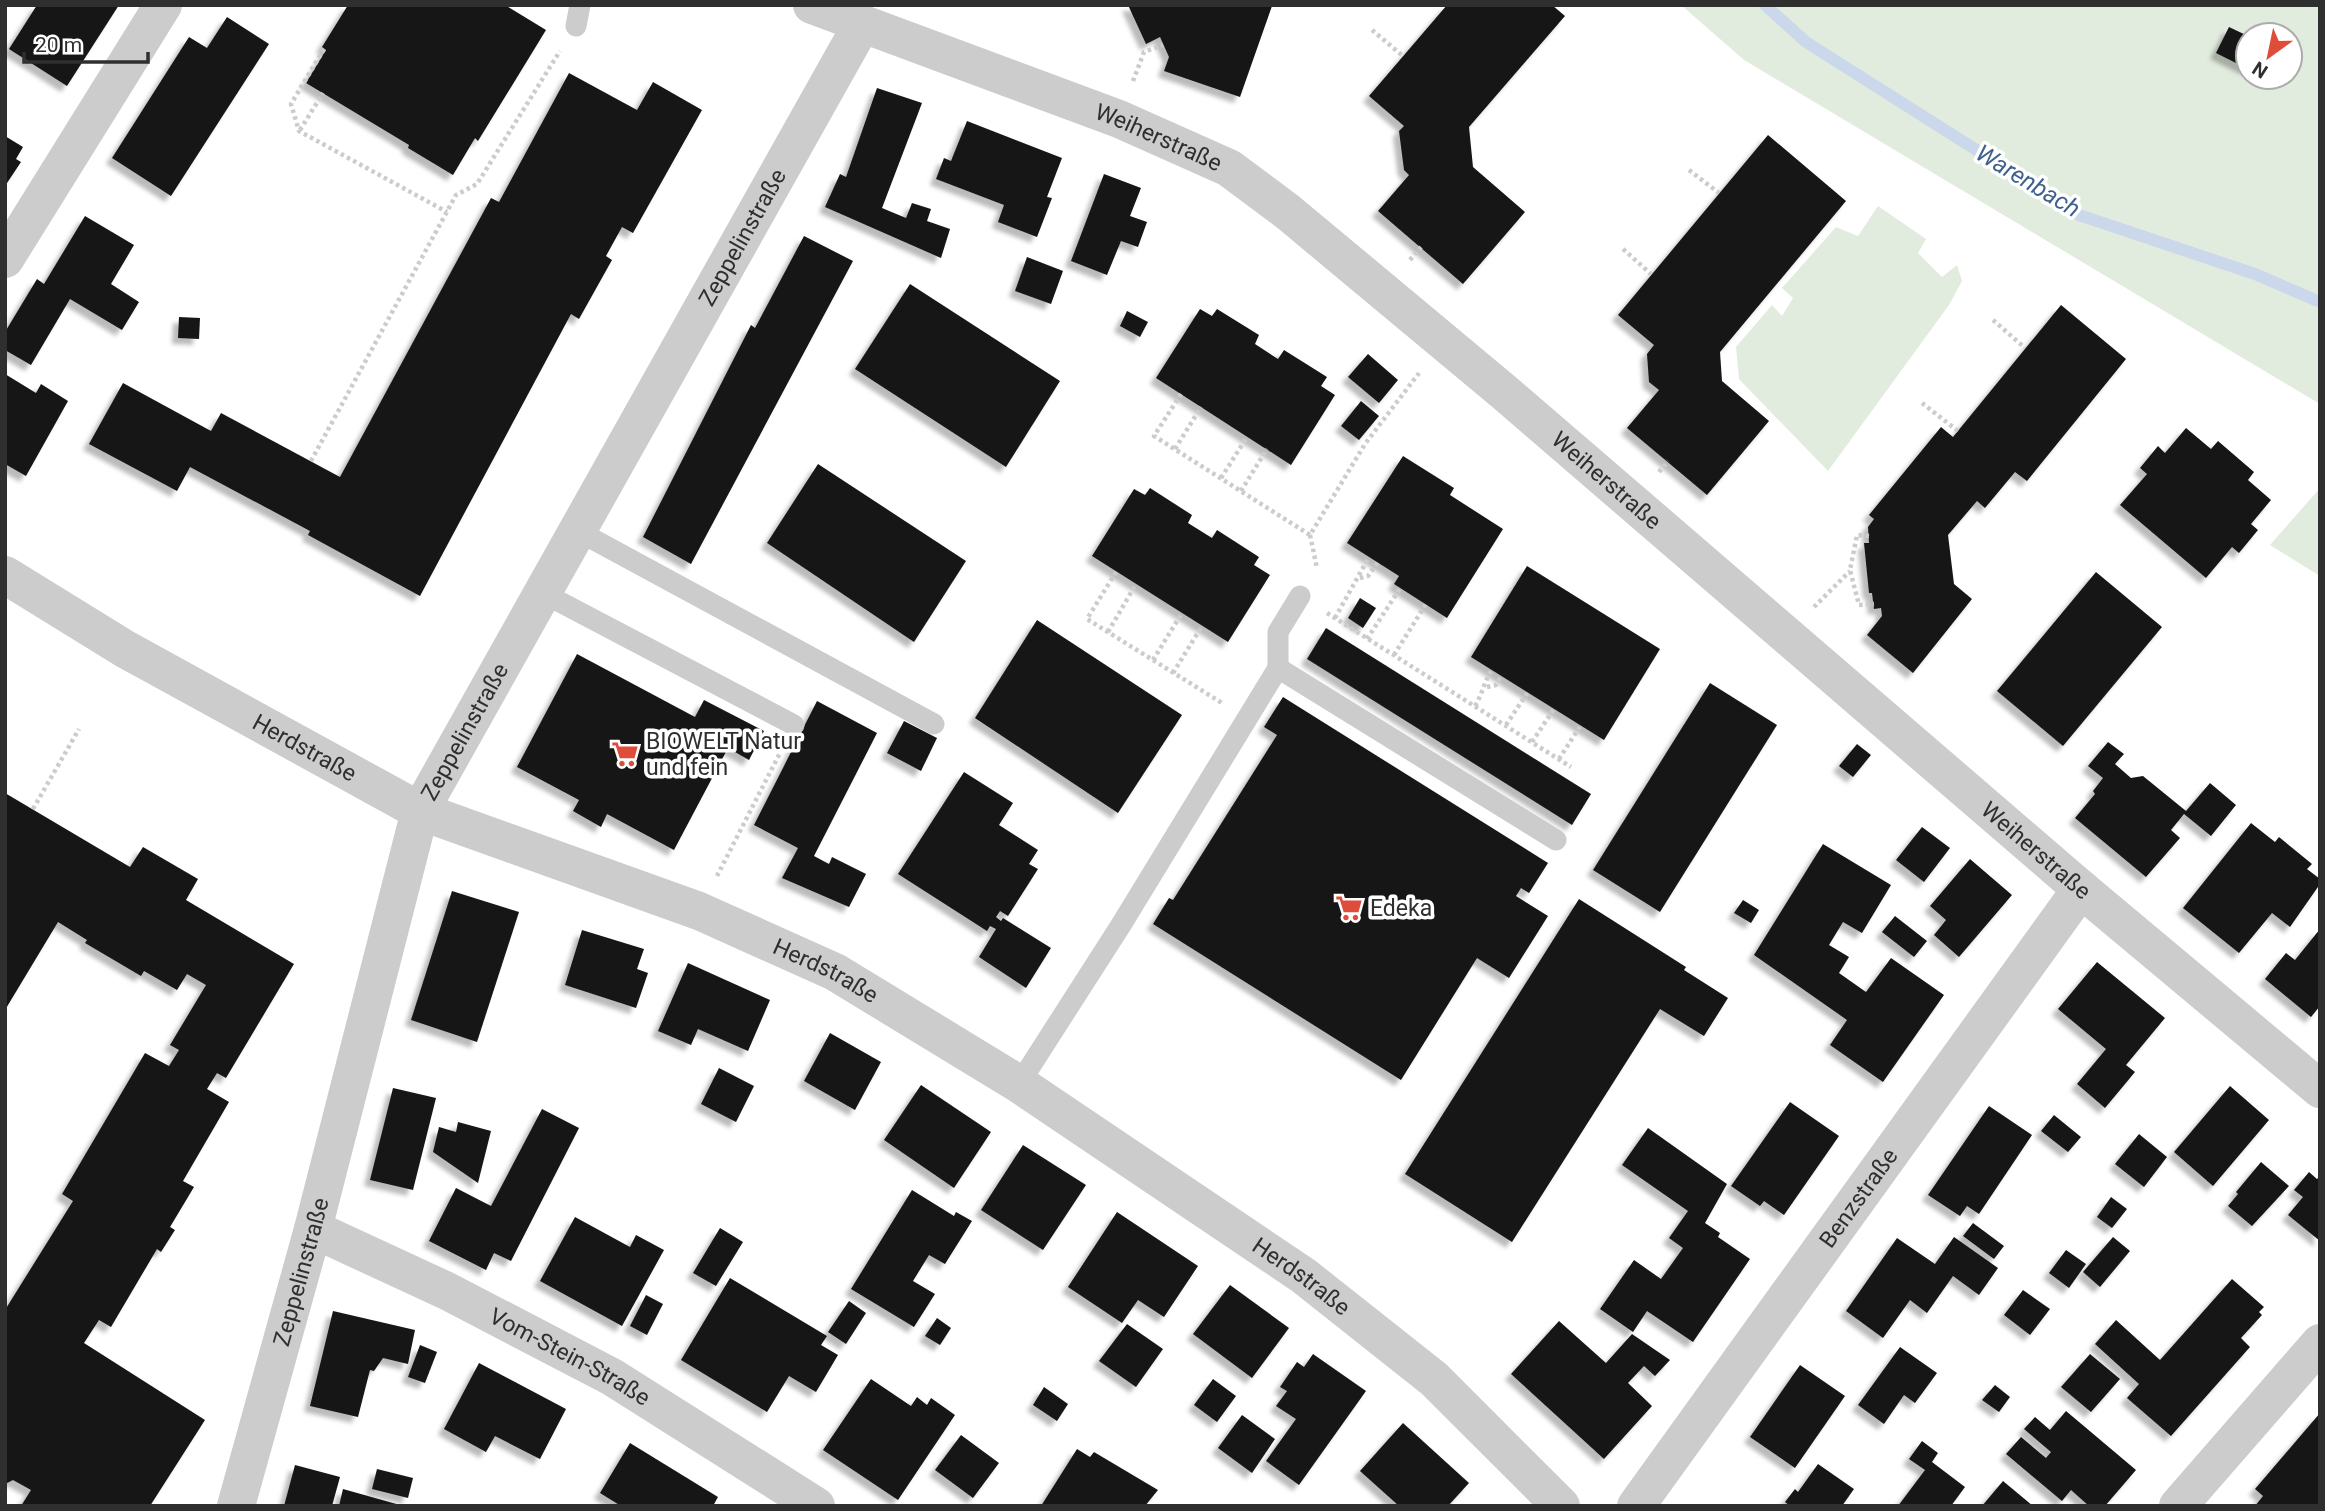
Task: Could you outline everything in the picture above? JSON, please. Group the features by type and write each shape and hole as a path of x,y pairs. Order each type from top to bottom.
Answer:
{"street":[{"path":"5,260 163,5"},
{"name":"Weiherstraße","path":"812,5 1119,119 1229,168 1288,212 1446,345 2320,1089"},
{"name":"Zeppelinstraße","path":"236,1506 313,1229 420,811 862,24"},
{"name":"Herdstraße","path":"5,575 125,649 420,811 699,911 835,972 1019,1084 1304,1276 1434,1379 1561,1506"},
{"name":"Benzstraße","path":"1636,1506 2081,888"},
{"name":"Vom-Stein-Straße","path":"313,1229 455,1295 612,1377 816,1506"},
{"path":"2178,1506 2320,1343"}],"lane":[{"path":"576,530 934,724"},
{"path":"541,592 794,725"},
{"path":"1019,1084 1121,925 1278,668 1278,632 1300,596"},
{"path":"1278,668 1556,840"}],"path":[{"path":"311,461 456,195 477,184 578,16"},
{"path":"1372,30 1403,56"},
{"path":"1119,119 1144,52 1163,45"},
{"path":"324,49 291,104 299,131 447,212"},
{"path":"299,131 323,93"},
{"path":"1689,170 1719,193"},
{"path":"1623,249 1651,274"},
{"path":"1993,320 2025,348"},
{"path":"1181,394 1154,436 1310,535 1365,444 1418,374 1446,345"},
{"path":"1922,402 1958,431"},
{"path":"1175,449 1201,407"},
{"path":"1221,478 1247,437"},
{"path":"1241,491 1267,449"},
{"path":"1869,536 1857,535 1850,570 1859,604 1874,604"},
{"path":"1335,618 1360,578 1369,557"},
{"path":"1360,578 1368,576 1378,562"},
{"path":"1787,635 1850,570"},
{"path":"1116,572 1087,619 1246,719"},
{"path":"1108,632 1136,584"},
{"path":"1367,639 1401,587"},
{"path":"1300,596 1571,767"},
{"path":"1394,655 1426,604"},
{"path":"1153,660 1182,613"},
{"path":"1173,673 1202,626"},
{"path":"1475,706 1487,687 1486,679 1492,670"},
{"path":"1487,687 1496,685 1501,676"},
{"path":"1506,726 1528,692"},
{"path":"1532,743 1554,709"},
{"path":"699,911 794,725"},
{"path":"1559,759 1581,725"},
{"path":"33,809 79,730"}],"green space":[{"path":"1681,5 2320,5 2320,404 1744,60"},
{"path":"1878,206 1926,239 1918,253 1942,277 1957,265 1962,281 1949,305 1828,471 1739,379 1736,347 1772,305 1782,316 1793,298 1782,288 1836,227 1858,236"},
{"path":"2320,488 2320,576 2270,545"}],"building":[{"path":"37,5 119,5 67,86 9,49"},
{"path":"348,5 505,5 546,30 478,141 475,138 453,175 306,83 326,50 322,47"},
{"path":"1128,5 1272,6 1240,97 1164,71 1169,57 1160,37 1146,44"},
{"path":"1447,5 1552,5 1565,16 1469,127 1473,167 1525,212 1463,284 1378,211 1409,175 1404,170 1399,131 1404,126 1369,96"},
{"path":"227,17 269,44 171,196 112,158 189,37 207,48"},
{"path":"2229,27 2234,29 2234,62 2216,53"},
{"path":"569,73 637,110 653,82 702,110 633,233 622,227 606,256 612,260 579,319 571,314 420,596 308,535 310,531 190,467 177,491 89,444 123,383 211,431 221,413 340,477 491,198 499,202"},
{"path":"877,88 922,103 882,208 906,218 912,203 931,209 927,221 950,229 941,258 825,207 840,174 846,177"},
{"path":"967,121 1062,158 1047,197 1052,198 1037,237 998,222 1004,205 936,179 944,158 951,161"},
{"path":"1768,135 1846,201 1720,352 1722,381 1769,421 1707,495 1627,428 1659,390 1649,382 1647,354 1654,345 1618,315"},
{"path":"5,136 23,147 16,159 21,162 5,186"},
{"path":"1104,174 1141,188 1130,216 1147,222 1138,247 1121,241 1107,275 1071,261"},
{"path":"85,216 134,245 111,284 139,302 122,330 70,299 31,365 5,350 5,332 37,279 44,284"},
{"path":"804,236 853,261 691,564 643,537 751,325 755,328"},
{"path":"1027,257 1063,271 1051,304 1015,291"},
{"path":"910,284 1060,381 1006,467 855,369"},
{"path":"2061,305 2126,359 2027,481 2015,472 1985,508 1977,501 1948,535 1954,584 1972,599 1913,673 1867,635 1882,616 1881,608 1874,609 1872,593 1869,593 1864,543 1869,543 1868,527 1874,519 1869,515 1941,427 1953,437"},
{"path":"1200,309 1212,316 1217,309 1259,335 1255,344 1278,359 1284,350 1327,377 1321,386 1335,395 1291,465 1156,378"},
{"path":"1127,311 1148,322 1140,337 1120,326"},
{"path":"179,317 200,318 199,339 178,338"},
{"path":"1368,354 1398,380 1379,403 1348,377"},
{"path":"5,374 36,393 41,384 68,401 26,476 5,464"},
{"path":"1361,401 1379,416 1359,440 1341,426"},
{"path":"2186,428 2211,449 2218,441 2254,472 2248,480 2271,500 2251,524 2258,530 2239,553 2232,547 2206,578 2120,505 2147,474 2140,468 2158,446 2165,453"},
{"path":"1403,456 1454,488 1450,495 1503,529 1447,618 1394,584 1399,576 1347,543"},
{"path":"818,464 966,561 914,642 767,543"},
{"path":"1150,488 1192,515 1188,523 1212,538 1217,530 1259,557 1254,565 1270,575 1228,642 1092,556 1134,489 1145,495"},
{"path":"1527,566 1660,649 1604,740 1471,657"},
{"path":"2096,572 2162,627 2063,746 1997,691"},
{"path":"1360,598 1376,608 1363,628 1348,618"},
{"path":"1037,620 1182,715 1118,813 975,718"},
{"path":"1326,628 1591,794 1572,825 1307,659"},
{"name":"BIOWELT Natur und fein","path":"577,654 695,717 704,700 764,731 749,760 728,748 674,850 607,814 601,827 573,811 579,800 517,767"},
{"path":"1710,683 1777,725 1660,912 1593,870"},
{"name":"Edeka","path":"1283,697 1548,863 1529,893 1521,888 1516,896 1548,916 1509,978 1477,958 1401,1080 1153,924 1169,898 1173,900 1277,735 1264,727"},
{"path":"817,701 877,733 814,856 829,864 832,857 866,874 849,907 782,878 798,848 754,825"},
{"path":"904,721 937,738 921,771 887,753"},
{"path":"2108,742 2124,754 2115,764 2131,778 2143,776 2186,811 2210,783 2236,805 2211,836 2184,814 2171,830 2180,838 2146,877 2075,818 2095,794 2093,791 2103,778 2088,766"},
{"path":"1857,744 1871,755 1853,777 1839,766"},
{"path":"964,772 1013,803 999,825 1038,850 1029,864 1038,869 1008,916 1000,911 996,917 1001,921 1003,918 1051,948 1026,988 979,957 996,929 990,926 987,931 898,874"},
{"path":"5,793 130,867 143,847 198,879 186,900 294,964 226,1078 217,1073 207,1089 229,1102 183,1181 194,1187 170,1227 175,1230 161,1252 157,1249 111,1327 99,1320 84,1343 205,1420 150,1506 21,1506 31,1490 13,1480 5,1484 5,1310 73,1201 62,1194 145,1053 169,1066 179,1050 170,1045 206,985 187,974 177,990 144,971 141,976 85,943 87,940 58,922 5,1010"},
{"path":"2251,823 2275,842 2279,837 2312,864 2307,869 2320,879 2320,884 2290,927 2272,913 2239,953 2183,908"},
{"path":"1922,827 1950,848 1924,882 1896,860"},
{"path":"1823,844 1891,885 1862,933 1843,922 1829,945 1849,957 1839,973 1866,992 1891,958 1944,995 1883,1082 1830,1045 1847,1020 1754,955"},
{"path":"1970,859 2012,895 1959,957 1934,935 1946,920 1930,906"},
{"path":"452,891 519,912 477,1042 411,1020"},
{"path":"1579,899 1686,967 1684,970 1728,998 1704,1036 1660,1009 1512,1242 1405,1174"},
{"path":"1743,900 1759,910 1751,923 1734,913"},
{"path":"1895,916 1927,941 1914,957 1882,932"},
{"path":"2320,929 2320,1006 2311,1017 2265,979 2286,953 2295,960"},
{"path":"582,930 644,949 637,969 648,973 636,1008 565,985"},
{"path":"2097,962 2165,1018 2126,1065 2135,1072 2105,1108 2077,1084 2106,1049 2058,1009"},
{"path":"688,963 770,1000 748,1051 698,1029 691,1045 658,1031"},
{"path":"830,1033 881,1062 855,1110 804,1081"},
{"path":"719,1068 754,1086 736,1122 701,1104"},
{"path":"921,1085 991,1132 954,1188 884,1140"},
{"path":"2230,1086 2269,1120 2213,1186 2174,1152"},
{"path":"393,1088 436,1098 413,1190 370,1180"},
{"path":"1790,1102 1839,1136 1784,1215 1764,1201 1760,1206 1731,1186"},
{"path":"1989,1106 2032,1135 1979,1214 1967,1206 1960,1216 1928,1195"},
{"path":"542,1109 579,1128 511,1261 494,1253 486,1270 429,1241 456,1188 491,1206"},
{"path":"2054,1115 2081,1137 2068,1152 2041,1131"},
{"path":"458,1122 491,1131 478,1183 433,1152 439,1127 456,1132"},
{"path":"1648,1128 1727,1184 1705,1223 1720,1233 1718,1237 1750,1259 1693,1342 1647,1311 1633,1332 1600,1309 1634,1260 1661,1279 1683,1248 1669,1238 1688,1211 1622,1165"},
{"path":"2139,1134 2167,1157 2144,1187 2115,1164"},
{"path":"1023,1145 1086,1185 1043,1250 981,1210"},
{"path":"2261,1162 2289,1186 2252,1226 2228,1206"},
{"path":"2309,1172 2317,1179 2320,1176 2320,1241 2288,1215 2303,1197 2294,1190"},
{"path":"912,1190 954,1216 956,1212 972,1221 945,1264 929,1255 913,1281 935,1294 914,1327 851,1289"},
{"path":"2111,1197 2127,1209 2112,1228 2097,1217"},
{"path":"1117,1212 1198,1266 1164,1317 1138,1300 1122,1323 1068,1287"},
{"path":"575,1217 630,1247 636,1235 664,1250 622,1326 540,1281"},
{"path":"1973,1223 2004,1246 1994,1259 1963,1236"},
{"path":"720,1228 743,1242 716,1286 693,1273"},
{"path":"1954,1237 1998,1268 1979,1295 1953,1276 1927,1313 1910,1300 1883,1338 1846,1311 1897,1238 1935,1264"},
{"path":"2113,1237 2130,1251 2100,1287 2083,1272"},
{"path":"2066,1250 2086,1264 2069,1288 2049,1273"},
{"path":"730,1278 827,1336 821,1345 838,1355 816,1392 789,1376 767,1412 681,1360"},
{"path":"2232,1279 2264,1307 2259,1312 2262,1315 2241,1338 2250,1347 2171,1436 2127,1398 2139,1384 2095,1344 2116,1320 2160,1360"},
{"path":"1230,1285 1289,1328 1252,1378 1193,1334"},
{"path":"2023,1290 2050,1309 2030,1335 2004,1315"},
{"path":"646,1295 663,1304 647,1335 630,1326"},
{"path":"849,1301 866,1313 846,1344 828,1332"},
{"path":"333,1311 415,1330 408,1364 383,1358 374,1371 370,1370 358,1417 310,1406"},
{"path":"937,1318 951,1328 940,1345 925,1336"},
{"path":"1559,1321 1606,1363 1632,1334 1670,1360 1655,1376 1644,1366 1628,1383 1652,1406 1604,1459 1511,1374"},
{"path":"1127,1324 1163,1349 1136,1387 1099,1361"},
{"path":"420,1345 437,1352 425,1383 408,1377"},
{"path":"1900,1347 1937,1373 1915,1403 1904,1395 1884,1424 1858,1405"},
{"path":"1313,1354 1366,1391 1299,1485 1266,1461 1296,1419 1276,1406 1287,1391 1280,1387 1297,1362 1304,1367"},
{"path":"2090,1354 2120,1379 2091,1412 2061,1387"},
{"path":"479,1363 566,1409 540,1459 495,1436 486,1452 444,1429"},
{"path":"1800,1365 1845,1396 1795,1468 1750,1437"},
{"path":"871,1379 911,1406 917,1397 927,1405 931,1398 955,1415 898,1500 823,1450"},
{"path":"1213,1379 1236,1396 1217,1422 1194,1405"},
{"path":"1995,1385 2010,1397 1999,1412 1982,1400"},
{"path":"1044,1387 1068,1404 1057,1421 1033,1405"},
{"path":"2066,1411 2136,1470 2105,1506 2089,1506 2071,1490 2062,1501 2006,1454 2021,1437 2046,1458 2051,1452 2024,1429 2035,1417 2050,1430"},
{"path":"2320,1413 2320,1506 2255,1506 2263,1496 2255,1489"},
{"path":"1242,1415 1275,1439 1252,1473 1218,1448"},
{"path":"1403,1423 1469,1483 1448,1506 1399,1506 1360,1471"},
{"path":"961,1435 999,1463 973,1498 935,1470"},
{"path":"1922,1441 1938,1453 1932,1462 1965,1487 1951,1506 1898,1506 1925,1470 1909,1459"},
{"path":"630,1443 718,1497 713,1506 621,1506 600,1493"},
{"path":"1077,1449 1090,1457 1094,1452 1158,1490 1145,1506 1041,1506"},
{"path":"1818,1464 1854,1489 1842,1506 1790,1506 1785,1502 1795,1489 1798,1492"},
{"path":"295,1465 340,1477 332,1506 284,1506"},
{"path":"377,1469 413,1478 408,1498 372,1489"},
{"path":"2003,1481 2033,1506 1982,1506"},
{"path":"343,1489 400,1505 400,1506 339,1506"}],"waterway":[{"name":"Warenbach","path":"1765,5 1806,42 2079,215 2255,274 2320,302"}],"place":[{"name":"BIOWELT Natur und fein","path":"625,754"},
{"name":"Edeka","path":"1349,908"}]}
